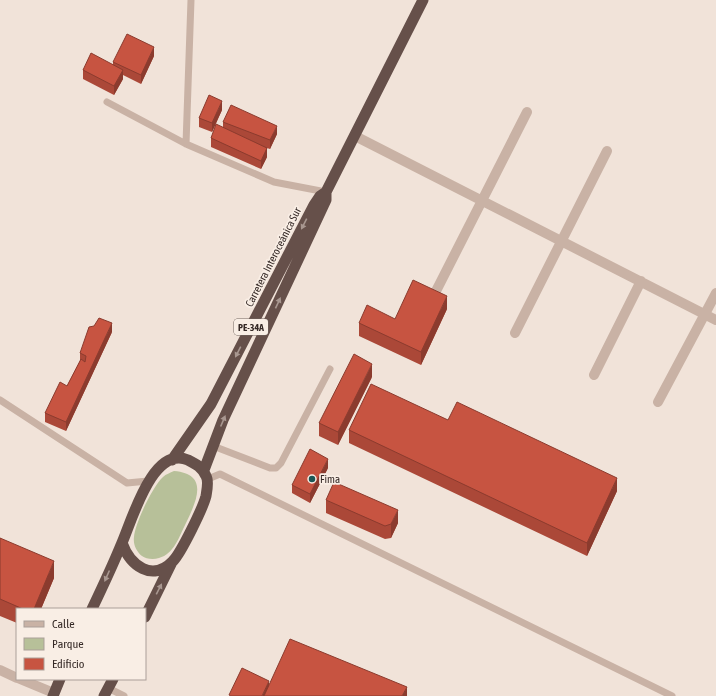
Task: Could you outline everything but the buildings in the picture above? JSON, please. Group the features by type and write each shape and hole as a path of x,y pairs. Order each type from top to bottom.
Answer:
{"highway":[{"name":"Carretera Interoceánica Sur","path":"206,475 213,446 223,420 320,215 326,200 326,192 423,0"},
{"name":"Carretera Interoceánica Sur","path":"172,460 211,404 314,205 320,196 326,192"},
{"path":"172,460 185,459 197,464 206,475"},
{"name":"PE-34A","path":"92,608 122,543 128,522 148,481 160,467 172,460"},
{"name":"PE-34A","path":"146,615 181,549 206,497 206,475"},
{"path":"122,543 127,556 136,566 148,571 161,569 173,562"},
{"path":"53,695 60,680"}],"street":[{"path":"432,297 527,112"},
{"path":"355,136 562,240 716,320"},
{"path":"515,333 606,151"},
{"path":"594,375 641,281"},
{"path":"658,402 716,293"},
{"path":"0,670 16,678"},
{"path":"22,680 53,695"}],"lane":[{"path":"186,144 191,0"},
{"path":"107,102 186,144 274,182 326,192"},
{"path":"213,446 270,468 276,468 281,463 330,369"},
{"path":"0,400 127,483 148,481"},
{"path":"206,475 220,474 672,696"},
{"path":"108,688 124,696"}],"green space":[{"path":"174,471 185,473 192,477 196,483 196,498 178,539 169,553 159,558 146,558 138,552 135,547 135,531 141,514 154,488 165,475"}],"place":[{"name":"Fima","path":"312,479"}]}
